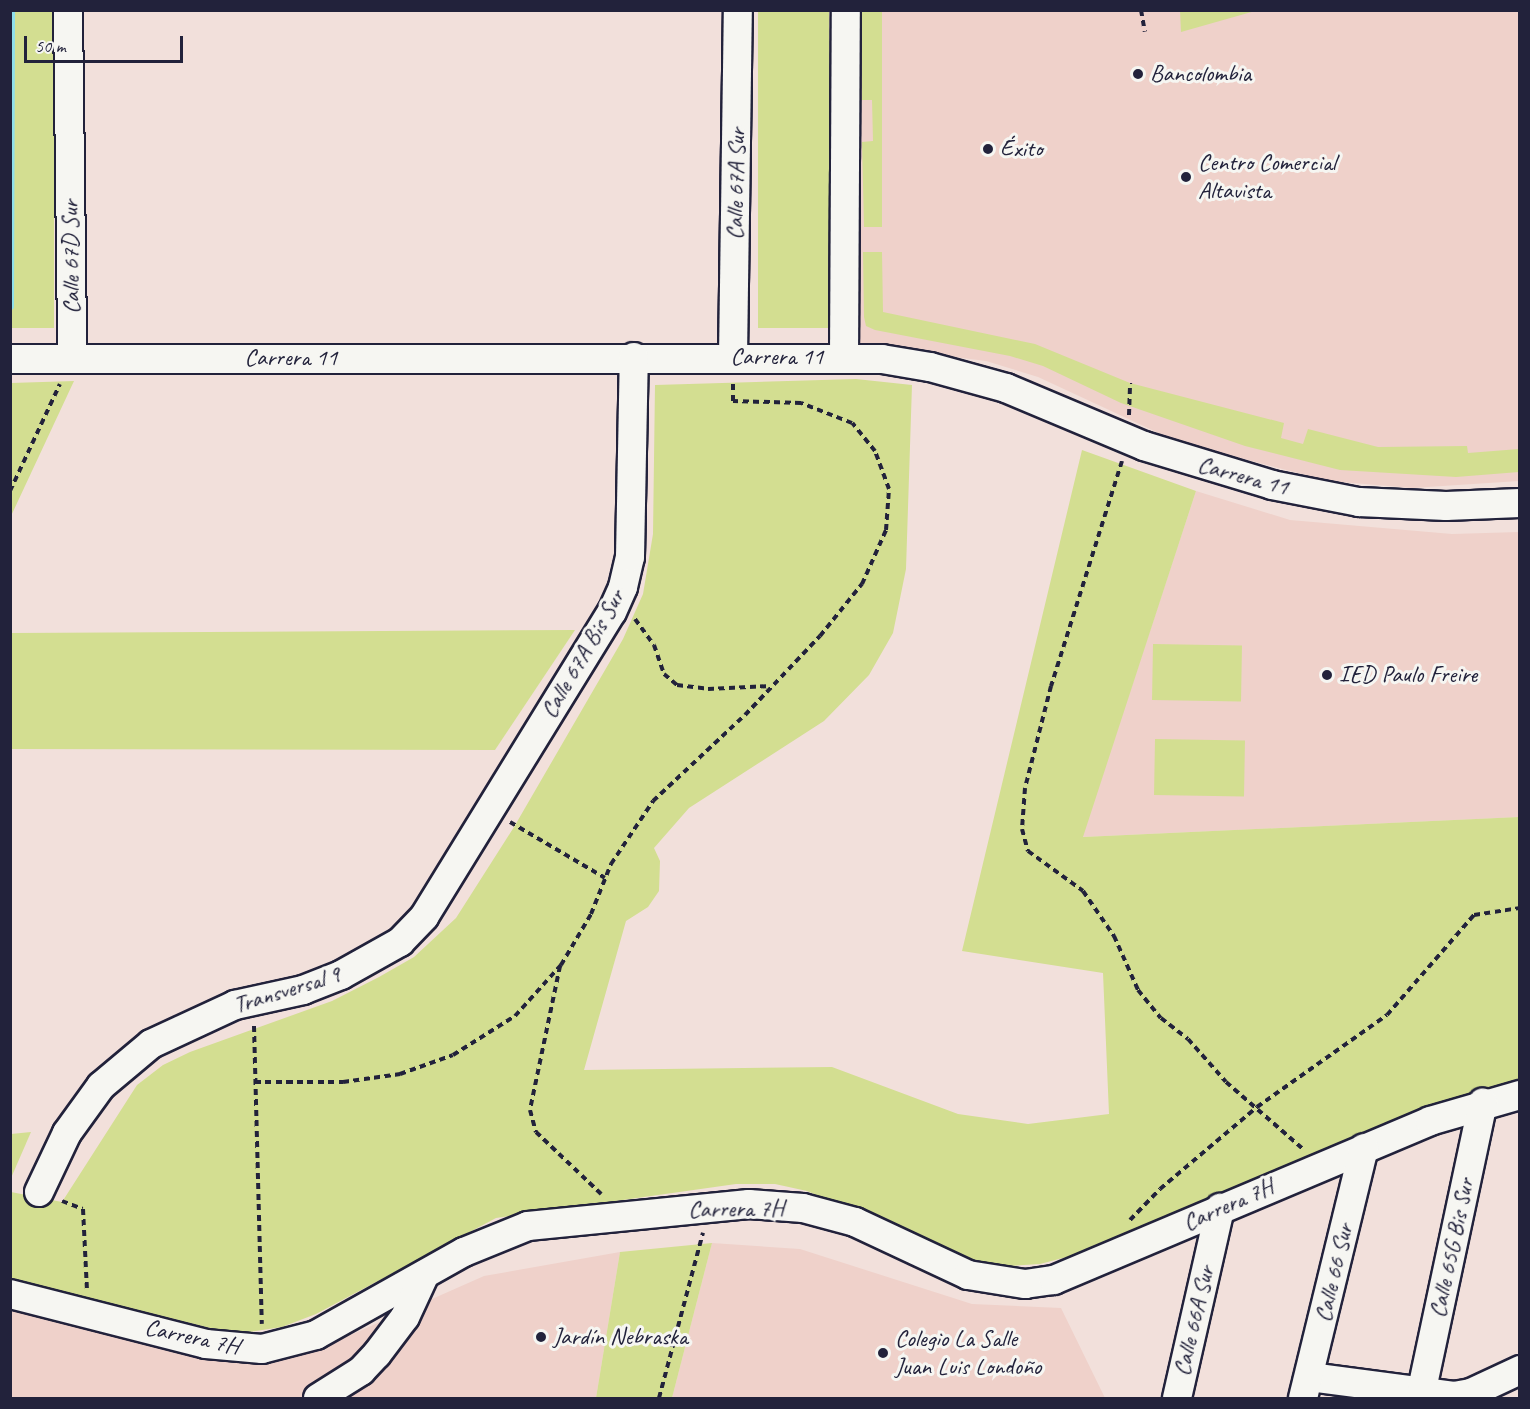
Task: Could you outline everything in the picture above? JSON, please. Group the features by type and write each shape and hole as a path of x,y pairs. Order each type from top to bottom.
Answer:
{"street":[{"name":"Calle 67D Sur","path":"68,10 72,359"},
{"name":"Calle 67A Sur","path":"733,357 738,10"},
{"path":"843,357 846,10"},
{"name":"Calle 67A Bis Sur","path":"424,917 615,604 630,557 634,357"},
{"name":"Carrera 11","path":"10,359 843,357 930,367 985,382 1129,440 1229,474 1359,502 1446,506 1520,503"},
{"name":"Transversal 9","path":"39,1192 68,1133 101,1086 126,1062 172,1031 253,1001 303,990 341,975 400,942 424,917"},
{"name":"Carrera 7H","path":"10,1294 225,1348 262,1349 316,1335 480,1245 528,1226 711,1206 776,1205 829,1214 880,1233 968,1275 1025,1284 1083,1271 1319,1165 1484,1102 1520,1095"},
{"name":"Calle 65G Bis Sur","path":"1421,1394 1484,1102"},
{"name":"Calle 66 Sur","path":"1306,1388 1364,1148"},
{"name":"Calle 66A Sur","path":"1177,1398 1220,1208"},
{"path":"318,1398 361,1371 377,1354 405,1317 426,1274"},
{"path":"1306,1388 1421,1394 1471,1393 1520,1370"}],"path":[{"path":"1141,10 1146,32"},
{"path":"255,1082 343,1082 400,1074 453,1055 515,1016 561,965 591,914 605,878 653,801 772,686 862,584 886,530 889,489 875,451 852,423 801,403 733,401 733,357"},
{"path":"10,490 72,359"},
{"path":"1130,383 1129,440 1051,686 1025,788 1022,829 1028,851 1083,891 1114,936 1138,990 1161,1018 1188,1039 1226,1082 1257,1107 1319,1165"},
{"path":"615,604 644,625 664,674 677,685 708,689 772,686"},
{"path":"491,810 605,878"},
{"path":"1126,1224 1160,1189 1257,1107 1387,1015 1474,915 1520,908"},
{"path":"561,965 530,1110 536,1132 624,1215"},
{"path":"253,1001 262,1349"},
{"path":"39,1192 83,1209 89,1314"},
{"path":"658,1398 711,1206"}],"shaded area":[{"name":"Centro Comercial Altavista","path":"854,11 1519,11 1519,481 1412,488 1329,481 1178,442 1038,377 986,361 851,344"},
{"name":"IED Paulo Freire","path":"1196,491 1290,520 1452,534 1519,532 1519,817 1082,837"},
{"name":"Colegio La Salle Juan Luis Londoño","path":"712,1243 800,1249 972,1304 1061,1308 1105,1398 672,1398"},
{"path":"620,1252 596,1398 11,1398 11,1306 319,1349 484,1276"}],"green space":[{"path":"1180,10 1255,10 1255,11 1181,32"},
{"path":"10,11 54,11 54,328 10,328"},
{"path":"758,11 829,11 829,328 758,328"},
{"path":"862,11 882,11 882,227 864,227 862,142 873,141 872,100 862,100"},
{"path":"863,252 882,252 883,312 1035,344 1130,383 1284,423 1281,438 1303,444 1308,429 1378,447 1467,446 1468,453 1519,449 1519,472 1456,477 1340,470 1245,446 1121,403 1043,366 1010,356 875,330 866,326 864,317"},
{"path":"856,379 912,385 906,569 893,633 869,675 824,721 689,808 654,848 660,861 659,891 648,907 626,921 584,1070 832,1067 958,1114 1028,1124 1109,1114 1103,973 962,951 1082,450 1196,491 1083,837 1519,817 1519,1082 1078,1254 1040,1264 1009,1266 971,1261 807,1191 775,1184 736,1184 496,1218 316,1314 282,1327 249,1332 218,1330 11,1279 11,1192 62,1202 137,1085 163,1065 190,1052 332,1001 379,977 414,957 456,918 514,827 623,639 643,594 653,534 655,385"},
{"path":"74,381 11,516 11,383"},
{"path":"575,630 495,750 11,749 11,633"},
{"path":"1153,644 1242,646 1241,702 1152,700"},
{"path":"1155,739 1245,741 1244,797 1154,795"},
{"path":"31,1132 11,1178 11,1134"},
{"path":"712,1243 672,1398 596,1398 620,1252"}],"waterway":[{"path":"10,306 11,10"}],"place":[{"name":"Bancolombia","path":"1138,74"},
{"name":"Éxito","path":"988,149"},
{"name":"Centro Comercial Altavista","path":"1186,177"},
{"name":"IED Paulo Freire","path":"1327,675"},
{"name":"Jardín Nebraska","path":"541,1337"},
{"name":"Colegio La Salle Juan Luis Londoño","path":"883,1353"}]}
